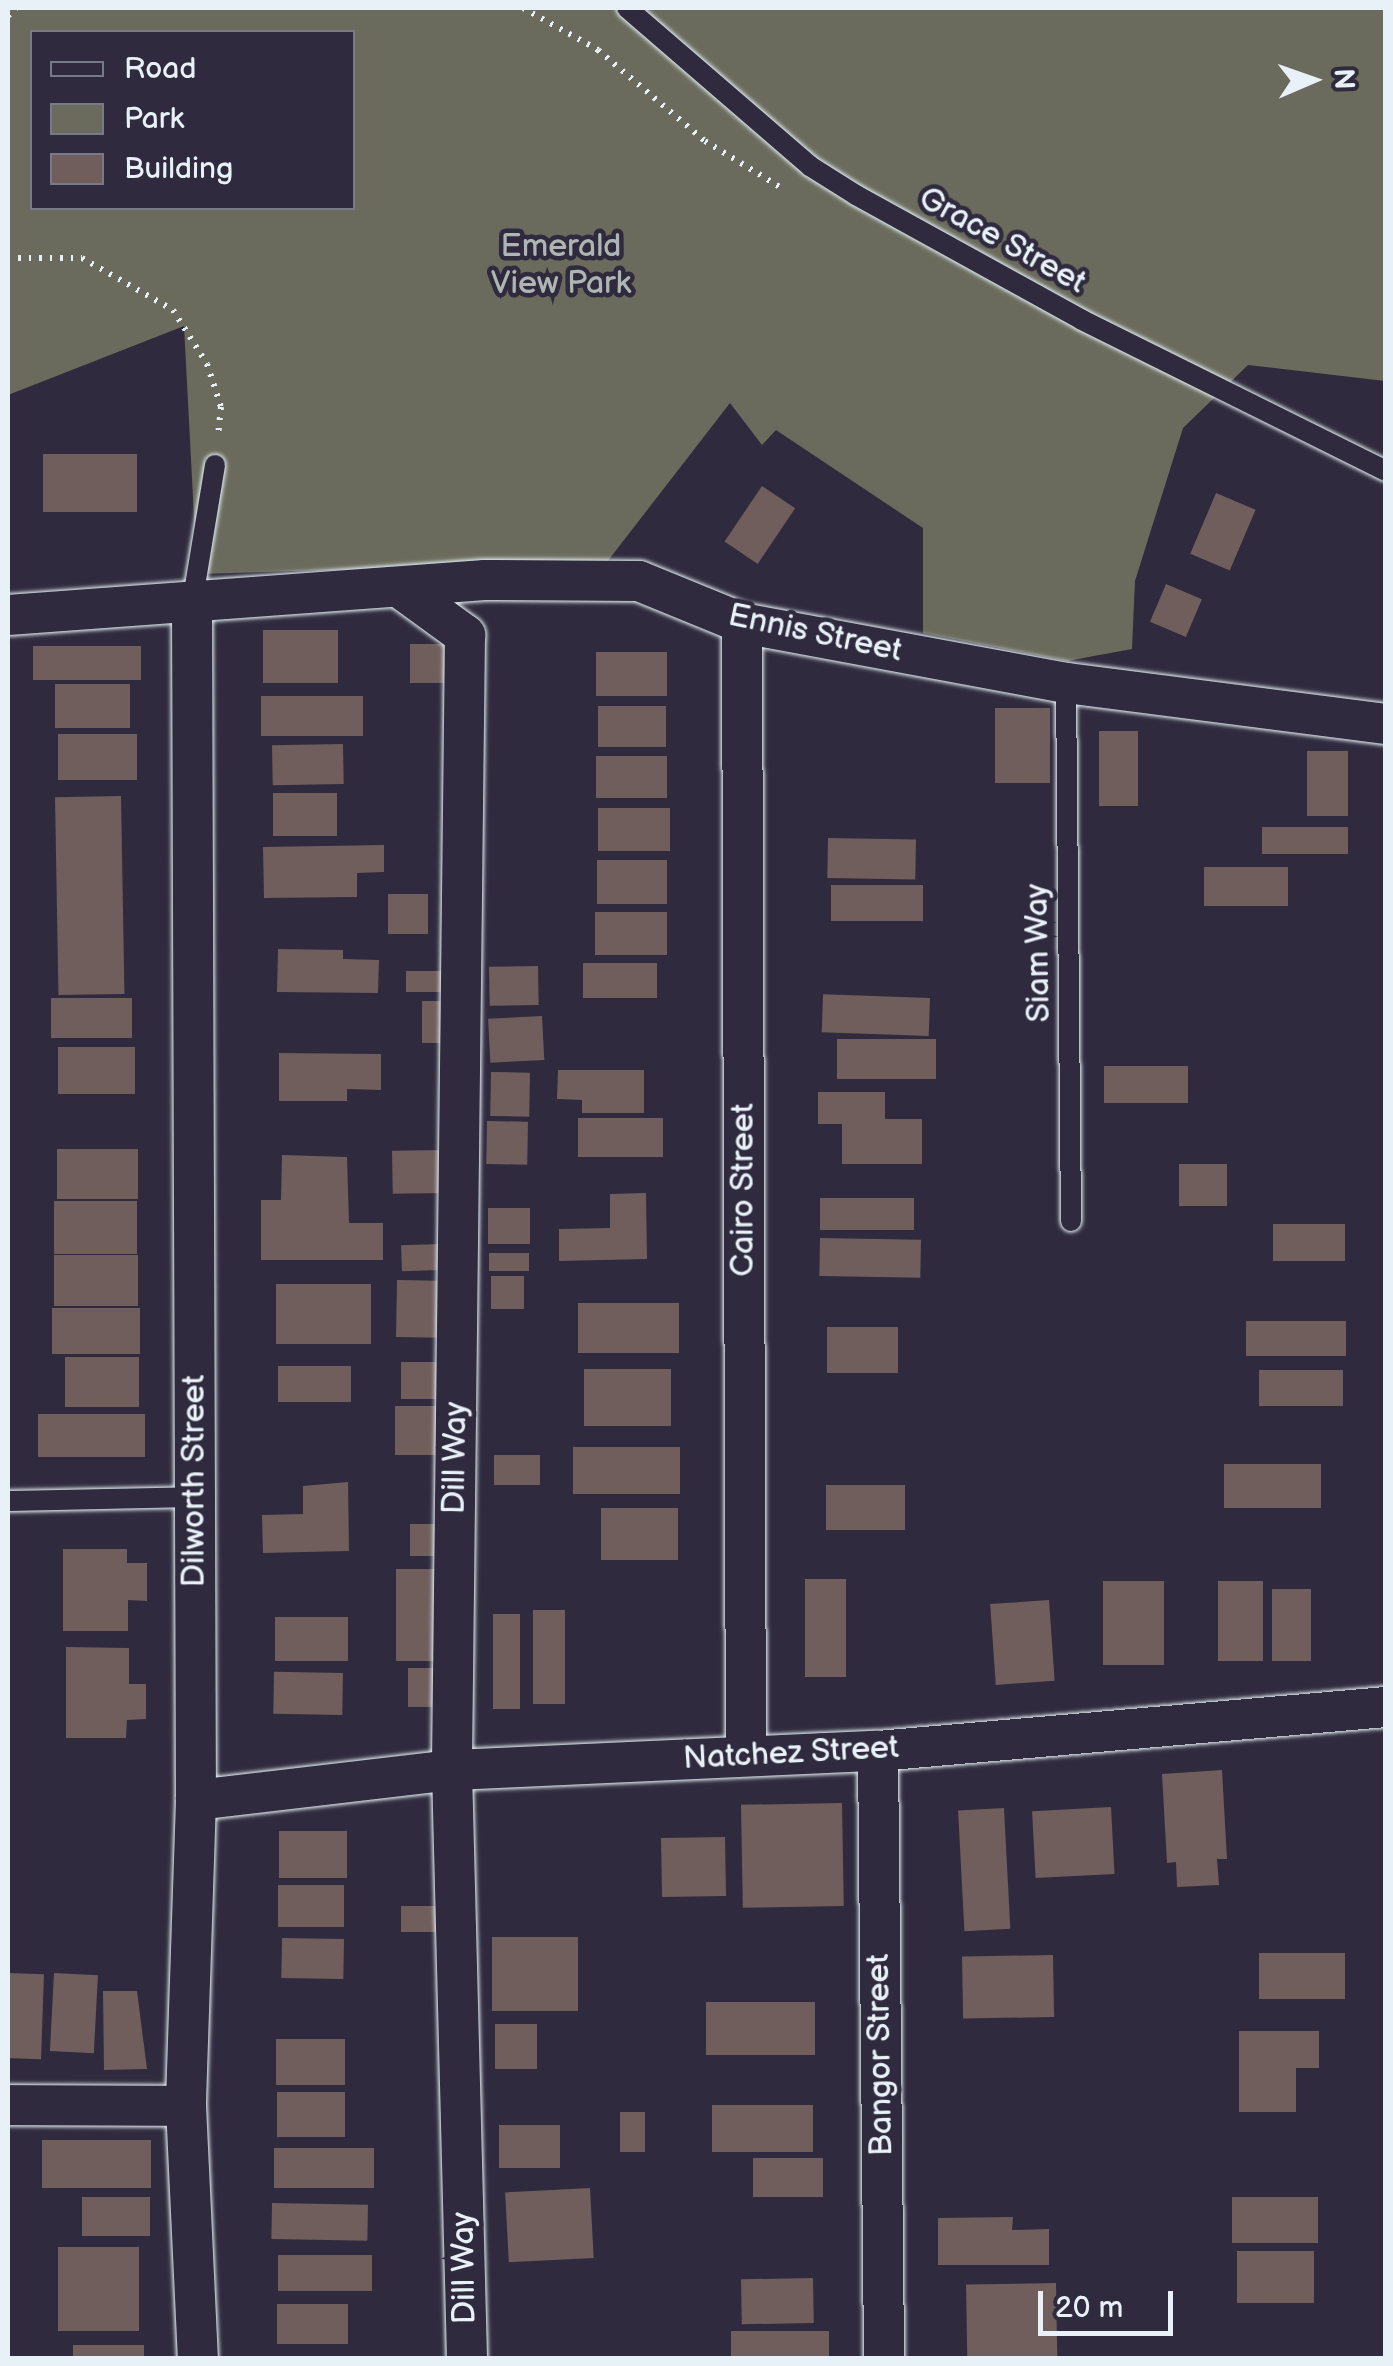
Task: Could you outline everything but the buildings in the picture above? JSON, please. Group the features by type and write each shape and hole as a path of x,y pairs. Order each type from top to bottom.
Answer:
{"street":[{"name":"Ennis Street","path":"8,614 402,590 485,580 639,581 742,623 1066,684 1386,724"},
{"name":"Dill Way","path":"402,590 465,635 452,1770 467,2358"},
{"name":"Dilworth Street","path":"192,604 196,1800 186,2106 198,2358"},
{"name":"Cairo Street","path":"742,623 746,1756"},
{"name":"Natchez Street","path":"196,1800 452,1770 878,1752 1386,1707"},
{"name":"Bangor Street","path":"878,1752 884,2358"},
{"path":"8,2105 186,2106"}],"lane":[{"name":"Grace Street","path":"627,8 810,166 856,195 1386,472"},
{"path":"192,604 214,465"},
{"name":"Siam Way","path":"1066,684 1071,1221"},
{"path":"8,1500 195,1497"}],"path":[{"path":"8,16 16,8"},
{"path":"523,8 598,50 704,141 773,186 816,199 856,195"},
{"path":"8,258 82,258 173,310 207,364 221,408 214,465"}],"green space":[{"name":"Emerald View Park","path":"8,8 1385,8 1385,381 1248,365 1183,428 1135,581 1132,649 1067,661 923,633 923,528 776,430 762,445 730,403 607,562 197,574 184,326 8,395"}]}
